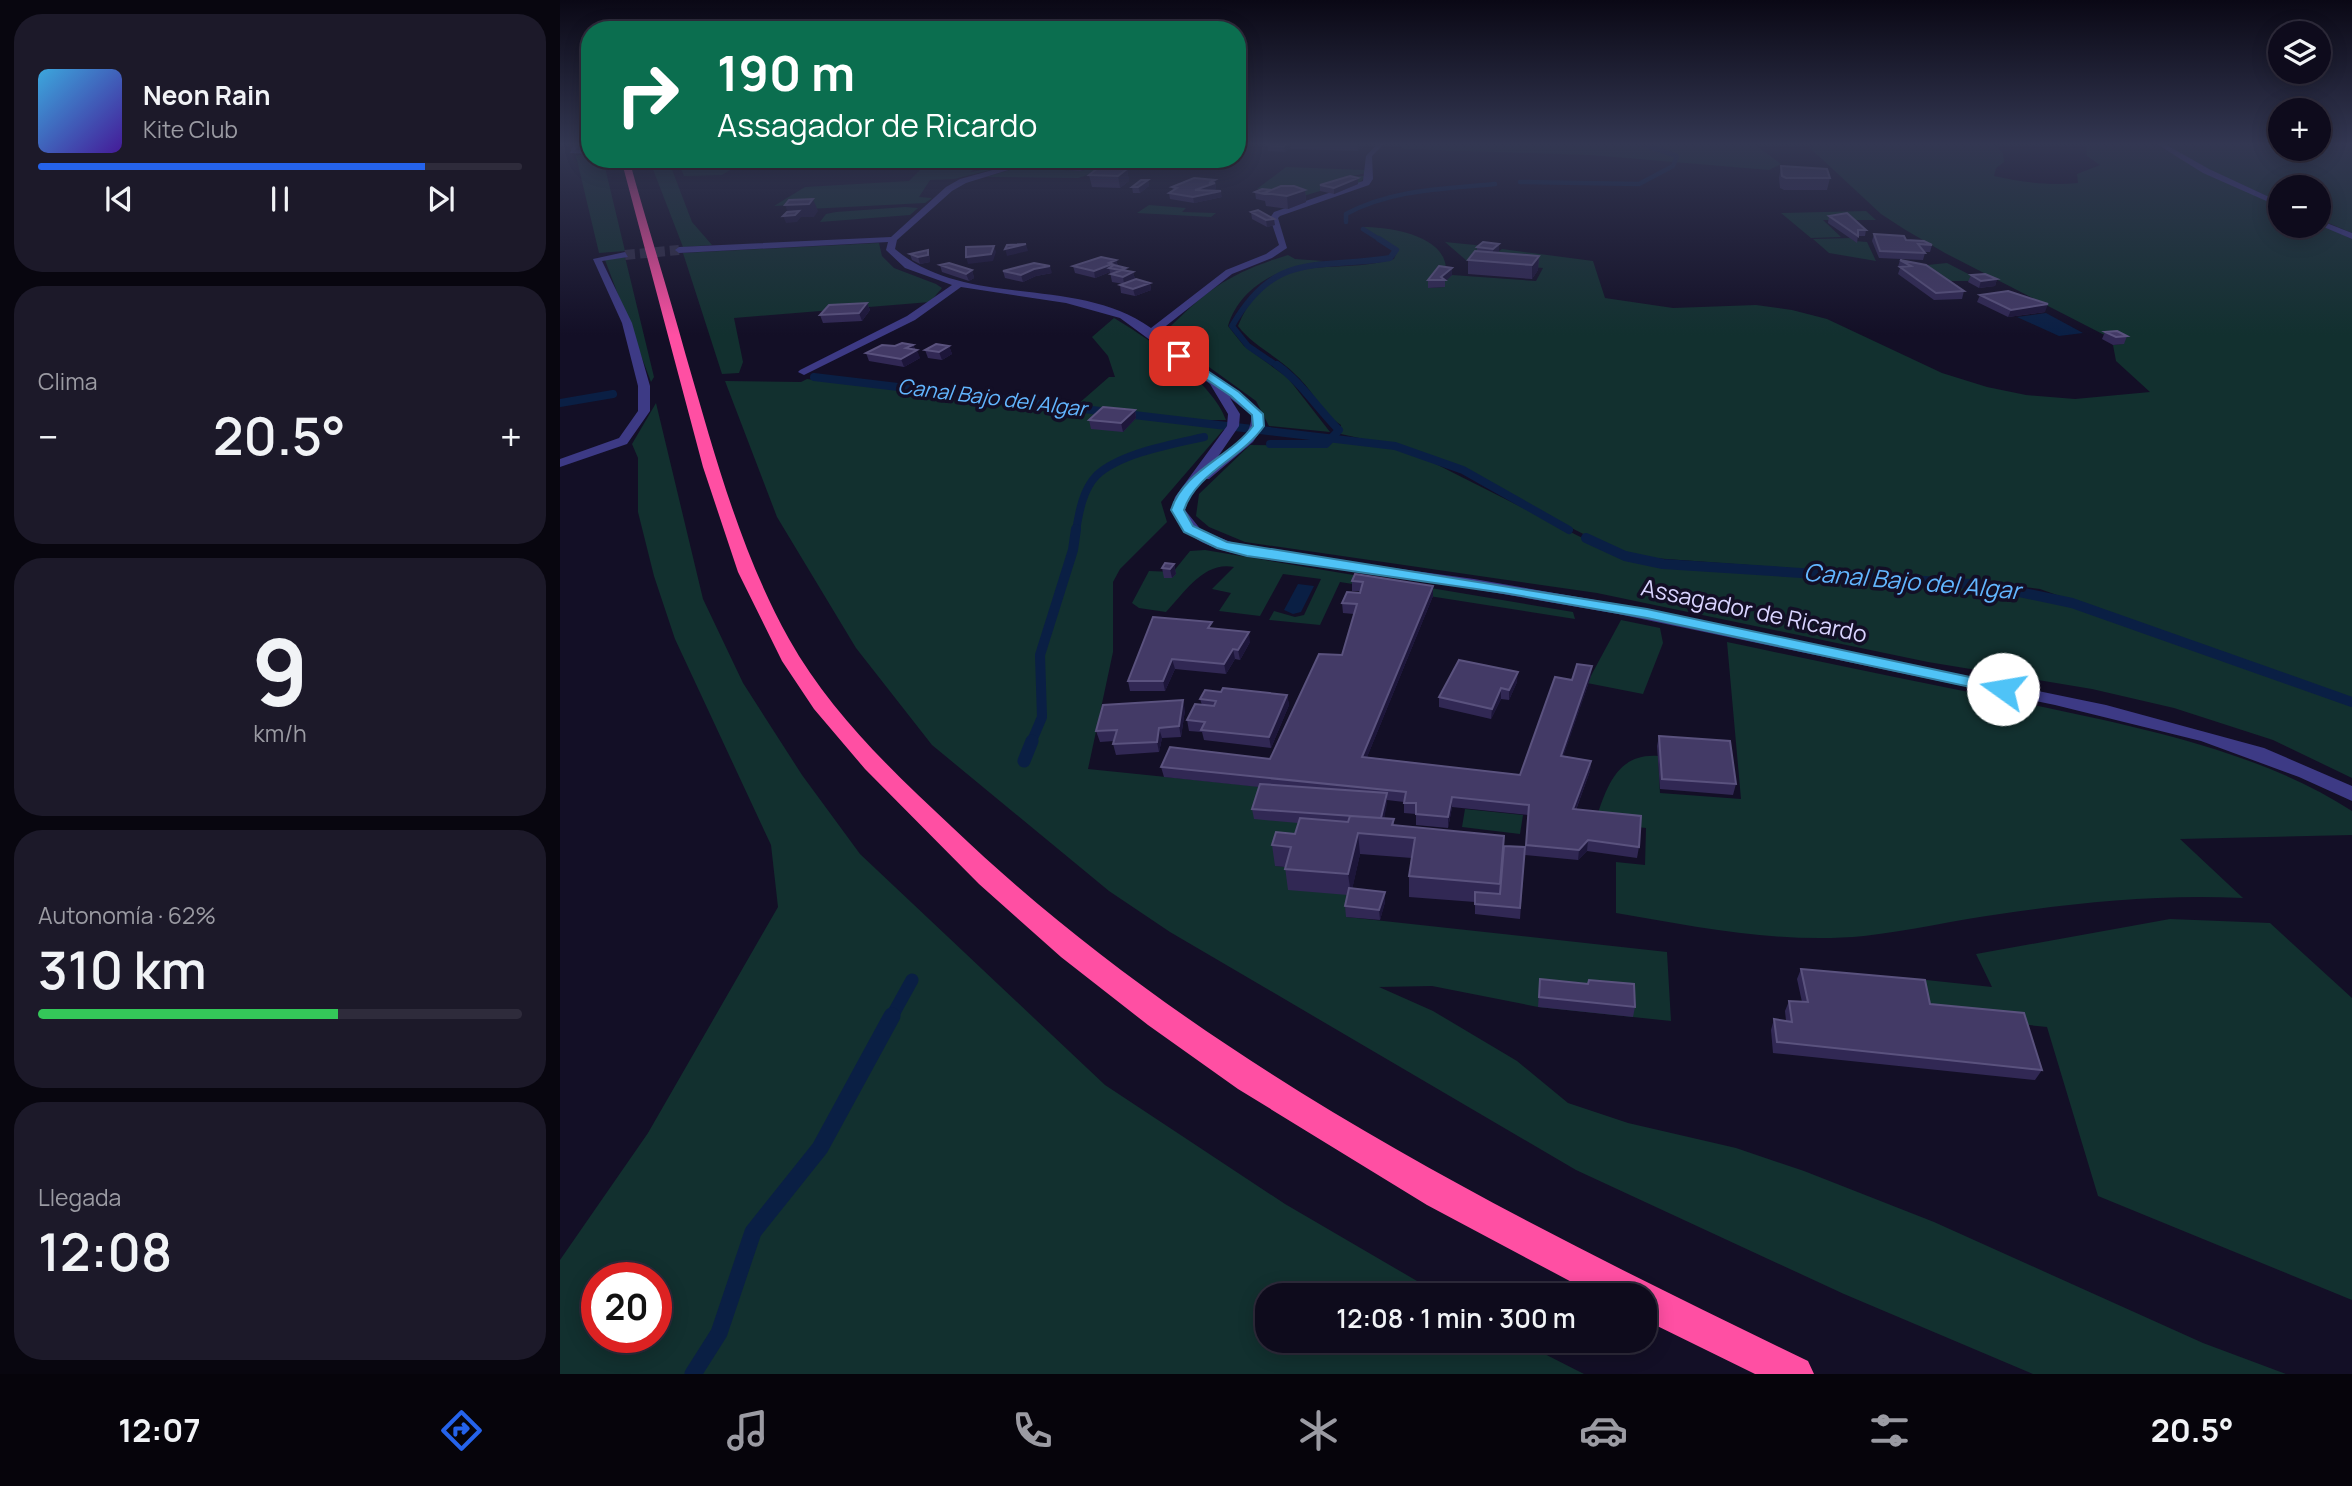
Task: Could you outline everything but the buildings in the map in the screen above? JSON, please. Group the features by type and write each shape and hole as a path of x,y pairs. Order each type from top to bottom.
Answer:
{"highway":[{"path":"638,207 703,442 739,558 780,642 807,683 848,735 940,833 1022,908 1096,968 1203,1046 1312,1118 1453,1201 1610,1283"},
{"path":"1657,1307 1795,1374"}],"street":[{"path":"679,250 893,239 927,207"},
{"path":"1152,333 1221,277 1269,256 1284,246 1274,218 1277,214 1297,207"},
{"path":"2331,227 2352,236"},
{"name":"Assagador de Ricardo","path":"893,239 890,250 899,261 914,271 960,285 1028,293 1124,316 1152,333 1216,384 1235,394 1258,414 1258,426 1222,463 1192,484"},
{"path":"560,463 623,441 644,411 644,386 626,323 597,260 625,255"},
{"path":"804,372 911,318 960,285"},
{"name":"Assagador de Ricardo","path":"1216,384 1234,415 1233,426 1182,497 1178,510 1181,521 1204,538 1247,552 1504,589 1781,641 2161,724 2272,759 2352,794"}],"green space":[{"path":"588,207 615,207 625,251 599,253"},
{"path":"668,207 686,207 692,222 712,245 683,247"},
{"path":"790,207 845,207 789,210"},
{"path":"1146,207 1175,207 1186,208 1182,212 1216,213 1211,217 1137,213"},
{"path":"1874,207 2268,207 2268,238 2331,238 2331,229 2352,239 2352,700 2040,589 1996,583 1639,557 1605,545 1422,452 1341,434 1341,425 1328,414 1303,382 1251,340 1238,326 1252,301 1267,284 1285,274 1304,269 1370,264 1394,259 1398,249 1363,227 1374,227 1414,235 1436,248 1443,257 1446,269 1429,288 1444,287 1441,285 1452,275 1536,281 1543,268 1467,261 1445,242 1485,246 1493,256 1502,249 1593,261 1605,298 1673,308 1756,305 1792,310 1827,319 1942,373 1987,387 2026,395 2075,399 2150,392 2116,361 2113,345 2122,344 1904,229"},
{"path":"2331,207 2352,207 2352,233 2331,224"},
{"path":"918,208 910,215 820,222 826,214"},
{"path":"1866,211 1876,220 1823,220 1841,237 1811,238 1781,213"},
{"path":"1851,238 1854,241 1867,242 1876,261 1829,253 1813,239"},
{"path":"879,243 882,256 894,268 942,288 930,302 734,318 743,362 739,373 722,374 683,253"},
{"path":"1288,255 1295,259 1324,261 1294,267 1253,288 1234,311 1228,326 1244,346 1288,378 1330,432 1269,426 1256,401 1169,338 1167,330 1195,303 1222,283 1251,268"},
{"path":"625,257 654,377 651,382 605,260"},
{"path":"1947,263 1982,281 1947,281 1917,266"},
{"path":"1114,318 1161,349 1194,377 1208,391 1226,420 1197,420 1196,425 1224,429 1161,502 1167,522 1120,569 1113,582 1113,652 1088,769 1264,787 1354,827 1276,866 1294,868 1351,895 1347,917 1667,952 1671,1021 1538,1007 1432,986 1379,987 1433,1011 1517,1061 1568,1103 1628,1123 1736,1148 1804,1171 1934,1222 2203,1343 2286,1374 2033,1374 1844,1294 1576,1170 1170,932 1109,891 932,745 856,648 777,517 725,381 801,382 807,379 1139,419 1139,414 1077,405 1109,377 1115,377 1108,356 1092,337"},
{"path":"656,403 703,599 743,683 802,775 860,854 1105,1085 1285,1204 1420,1283 1255,1283 1255,1353 1543,1353 1584,1374 560,1374 560,1260 648,1133 778,907 771,845 675,639 654,576 638,512 638,458 632,444"},
{"path":"1335,441 1390,447 1416,454 1622,558 1663,567 1946,585 2034,596 2071,606 2352,706 2352,778 2273,740 2174,708 2092,689 1928,662 1597,593 1245,542 1209,527 1196,516 1199,494 1250,445 1313,446"},
{"path":"1205,550 1573,612 1575,619 1340,582 1320,625 1269,620 1274,611 1295,617 1304,615 1321,579 1283,574 1260,616 1219,611 1231,593 1212,589 1234,567 1223,566 1204,573 1166,612 1139,608 1132,603 1149,571 1173,572 1190,551"},
{"path":"1621,620 1660,628 1663,643 1643,694 1587,683"},
{"path":"1727,642 2100,719 2189,741 2275,771 2315,789 2352,811 2352,835 2180,839 2243,898 2151,898 2091,903 1983,916 1881,934 1833,938 1739,933 1616,913 1616,862 1645,865 1646,828 1595,822 1609,786 1623,767 1632,760 1658,756 1660,793 1741,799"},
{"path":"1465,809 1523,815 1520,834 1462,827"},
{"path":"2170,919 2270,923 2352,998 2352,1300 2098,1196 2047,1027 1925,1014 1917,979 1992,987 1976,954"}],"water":[{"path":"2046,313 2083,333 2059,336 2017,317"},
{"path":"1298,584 1314,586 1301,612 1293,614 1284,610"}],"waterway":[{"path":"1346,222 1346,214 1361,207"},
{"path":"1363,229 1382,241"},
{"path":"1279,367 1248,346 1232,326 1248,302 1265,285 1282,274 1299,268 1390,258 1396,250 1379,239"},
{"path":"1277,365 1301,387 1339,430 1331,438"},
{"name":"Canal Bajo del Algar","path":"814,377 1331,438"},
{"name":"Canal Bajo del Algar","path":"560,403 613,394"},
{"path":"1076,531 1088,487 1107,467 1148,450 1204,437"},
{"path":"1270,444 1326,444 1331,438"},
{"name":"Canal Bajo del Algar","path":"1331,438 1395,446 1463,470 1569,530"},
{"path":"1031,743 1042,717 1040,655 1073,550 1076,529"},
{"name":"Canal Bajo del Algar","path":"1586,538 1625,556 1663,564 1986,585 2072,603 2352,702"},
{"path":"1024,761 1032,741"},
{"path":"891,1018 912,980"},
{"path":"693,1374 719,1333 753,1232 820,1148 892,1016"}],"tunnel":[{"path":"625,255 679,250"}],"route":[{"path":"1179,356 1216,384 1235,394 1258,414 1258,426 1249,439 1222,463 1192,484 1182,497 1178,510 1181,521 1188,529 1204,538 1247,552 1504,589 1647,614 2003,689"}]}
